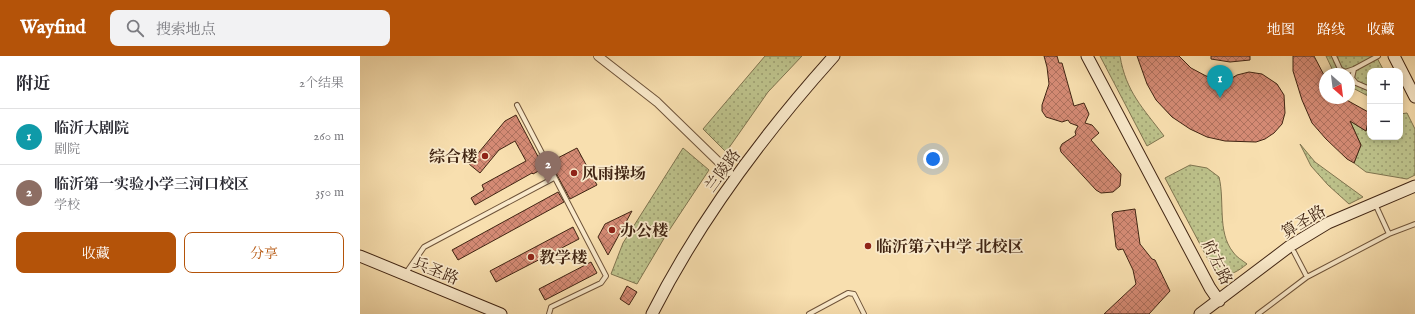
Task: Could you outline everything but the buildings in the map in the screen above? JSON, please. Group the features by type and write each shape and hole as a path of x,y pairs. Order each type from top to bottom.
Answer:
{"main road":[{"name":"兰陵路","path":"644,314 693,227 729,172 781,106 824,56"},
{"name":"兰陵路","path":"652,314 699,231 737,173 790,105 834,56"},
{"name":"府左路","path":"1087,56 1218,301"},
{"name":"府左路","path":"1092,56 1213,286 1218,301"},
{"path":"1389,56 1395,68"},
{"path":"1394,56 1415,96"},
{"path":"1403,82 1415,105"},
{"name":"算圣路","path":"1200,314 1290,246 1328,223 1415,186"},
{"name":"算圣路","path":"1208,314 1218,301 1235,294 1294,252 1331,229 1415,193"},
{"name":"兵圣路","path":"360,256 501,314"},
{"name":"兵圣路","path":"360,263 484,314"}],"street":[{"path":"598,56 657,102 729,172"}],"lane":[{"path":"1334,56 1340,68"},
{"path":"1355,68 1378,56"},
{"path":"1355,82 1367,88"},
{"path":"517,105 606,276 601,283 551,307 548,314"},
{"path":"405,274 424,247 554,178"},
{"path":"1377,208 1389,234"},
{"path":"1258,314 1307,276 1389,234 1415,224"},
{"path":"1294,252 1307,276"},
{"path":"809,314 848,293 854,294 864,314"}],"green space":[{"path":"765,56 802,56 768,92 726,152 703,129"},
{"path":"1100,56 1120,56 1126,80 1131,90 1142,108 1164,136 1147,146"},
{"path":"1326,56 1376,56 1382,68 1367,68 1367,95 1355,89 1355,68 1332,68"},
{"path":"1407,113 1415,129 1415,175 1407,179 1366,172 1354,163 1361,145 1350,121 1366,131 1367,128 1367,140 1403,140 1403,114"},
{"path":"1354,114 1367,117 1367,124"},
{"path":"1300,144 1315,162 1363,197 1349,204 1328,185 1311,166"},
{"path":"683,148 709,170 666,235 637,284 611,274 623,243"},
{"path":"1190,165 1207,168 1219,177 1225,235 1234,254 1247,264 1231,274 1220,275 1211,265 1165,178"}],"place":[{"name":"临沂大剧院","path":"1220,98"},
{"name":"综合楼","path":"485,156"},
{"name":"风雨操场","path":"574,173"},
{"name":"临沂第一实验小学三河口校区","path":"548,184"},
{"name":"办公楼","path":"612,230"},
{"name":"临沂第六中学 北校区","path":"868,246"},
{"name":"教学楼","path":"531,257"}]}
